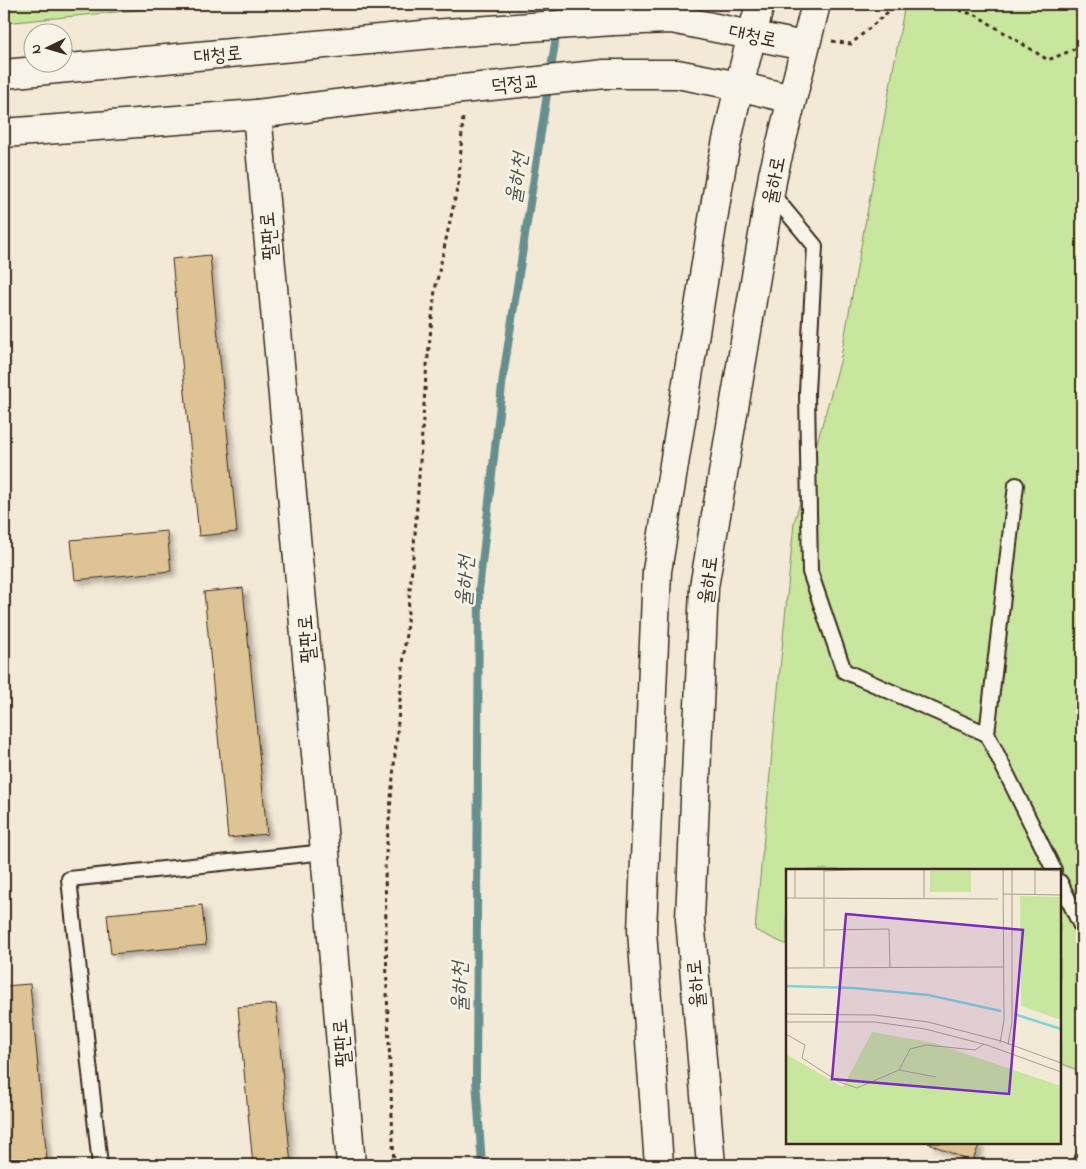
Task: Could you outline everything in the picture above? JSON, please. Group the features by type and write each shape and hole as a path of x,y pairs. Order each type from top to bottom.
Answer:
{"main road":[{"path":"659,1165 642,931 657,571 722,163 760,4"},
{"name":"율하로","path":"712,1165 690,919 704,587 770,192 791,99 816,4"},
{"name":"대청로","path":"4,74 433,34 613,21 672,19 806,42"},
{"name":"덕정교","path":"257,114 424,92 605,74 677,74 739,86"},
{"path":"739,86 791,99"},
{"path":"4,133 257,114"},
{"name":"팔판로","path":"257,114 325,852 351,1165"}],"lane":[{"path":"770,192 815,246 807,392 810,572 844,671 986,734"},
{"path":"1016,485 986,734 1054,869"},
{"path":"100,1165 69,879 325,852"},
{"path":"1061,884 1082,928"},
{"path":"1079,1165 1082,1160"}],"path":[{"path":"806,42 851,44 895,6 906,4"},
{"path":"936,4 976,15 1048,60 1082,46"},
{"path":"394,1165 387,993 385,865 415,534 426,376 436,290 459,180 464,106"}],"green space":[{"path":"4,4 197,4 4,23"},
{"path":"905,4 1082,4 1082,1072 1061,1063 1061,869 786,869 786,945 755,930 794,523 840,362"}],"building":[{"path":"210,255 237,532 199,536 172,259"},
{"path":"167,531 171,571 75,580 71,540"},
{"path":"243,588 267,834 228,838 204,592"},
{"path":"202,905 206,945 111,954 107,914"},
{"path":"30,984 47,1160 9,1163 4,1104 4,986"},
{"path":"276,1004 291,1165 253,1165 238,1007"},
{"path":"930,1144 980,1144 972,1162"}],"waterway":[{"name":"율하천","path":"558,19 561,4"},
{"name":"율하천","path":"482,1165 476,1080 479,590 503,377 557,30"}]}
